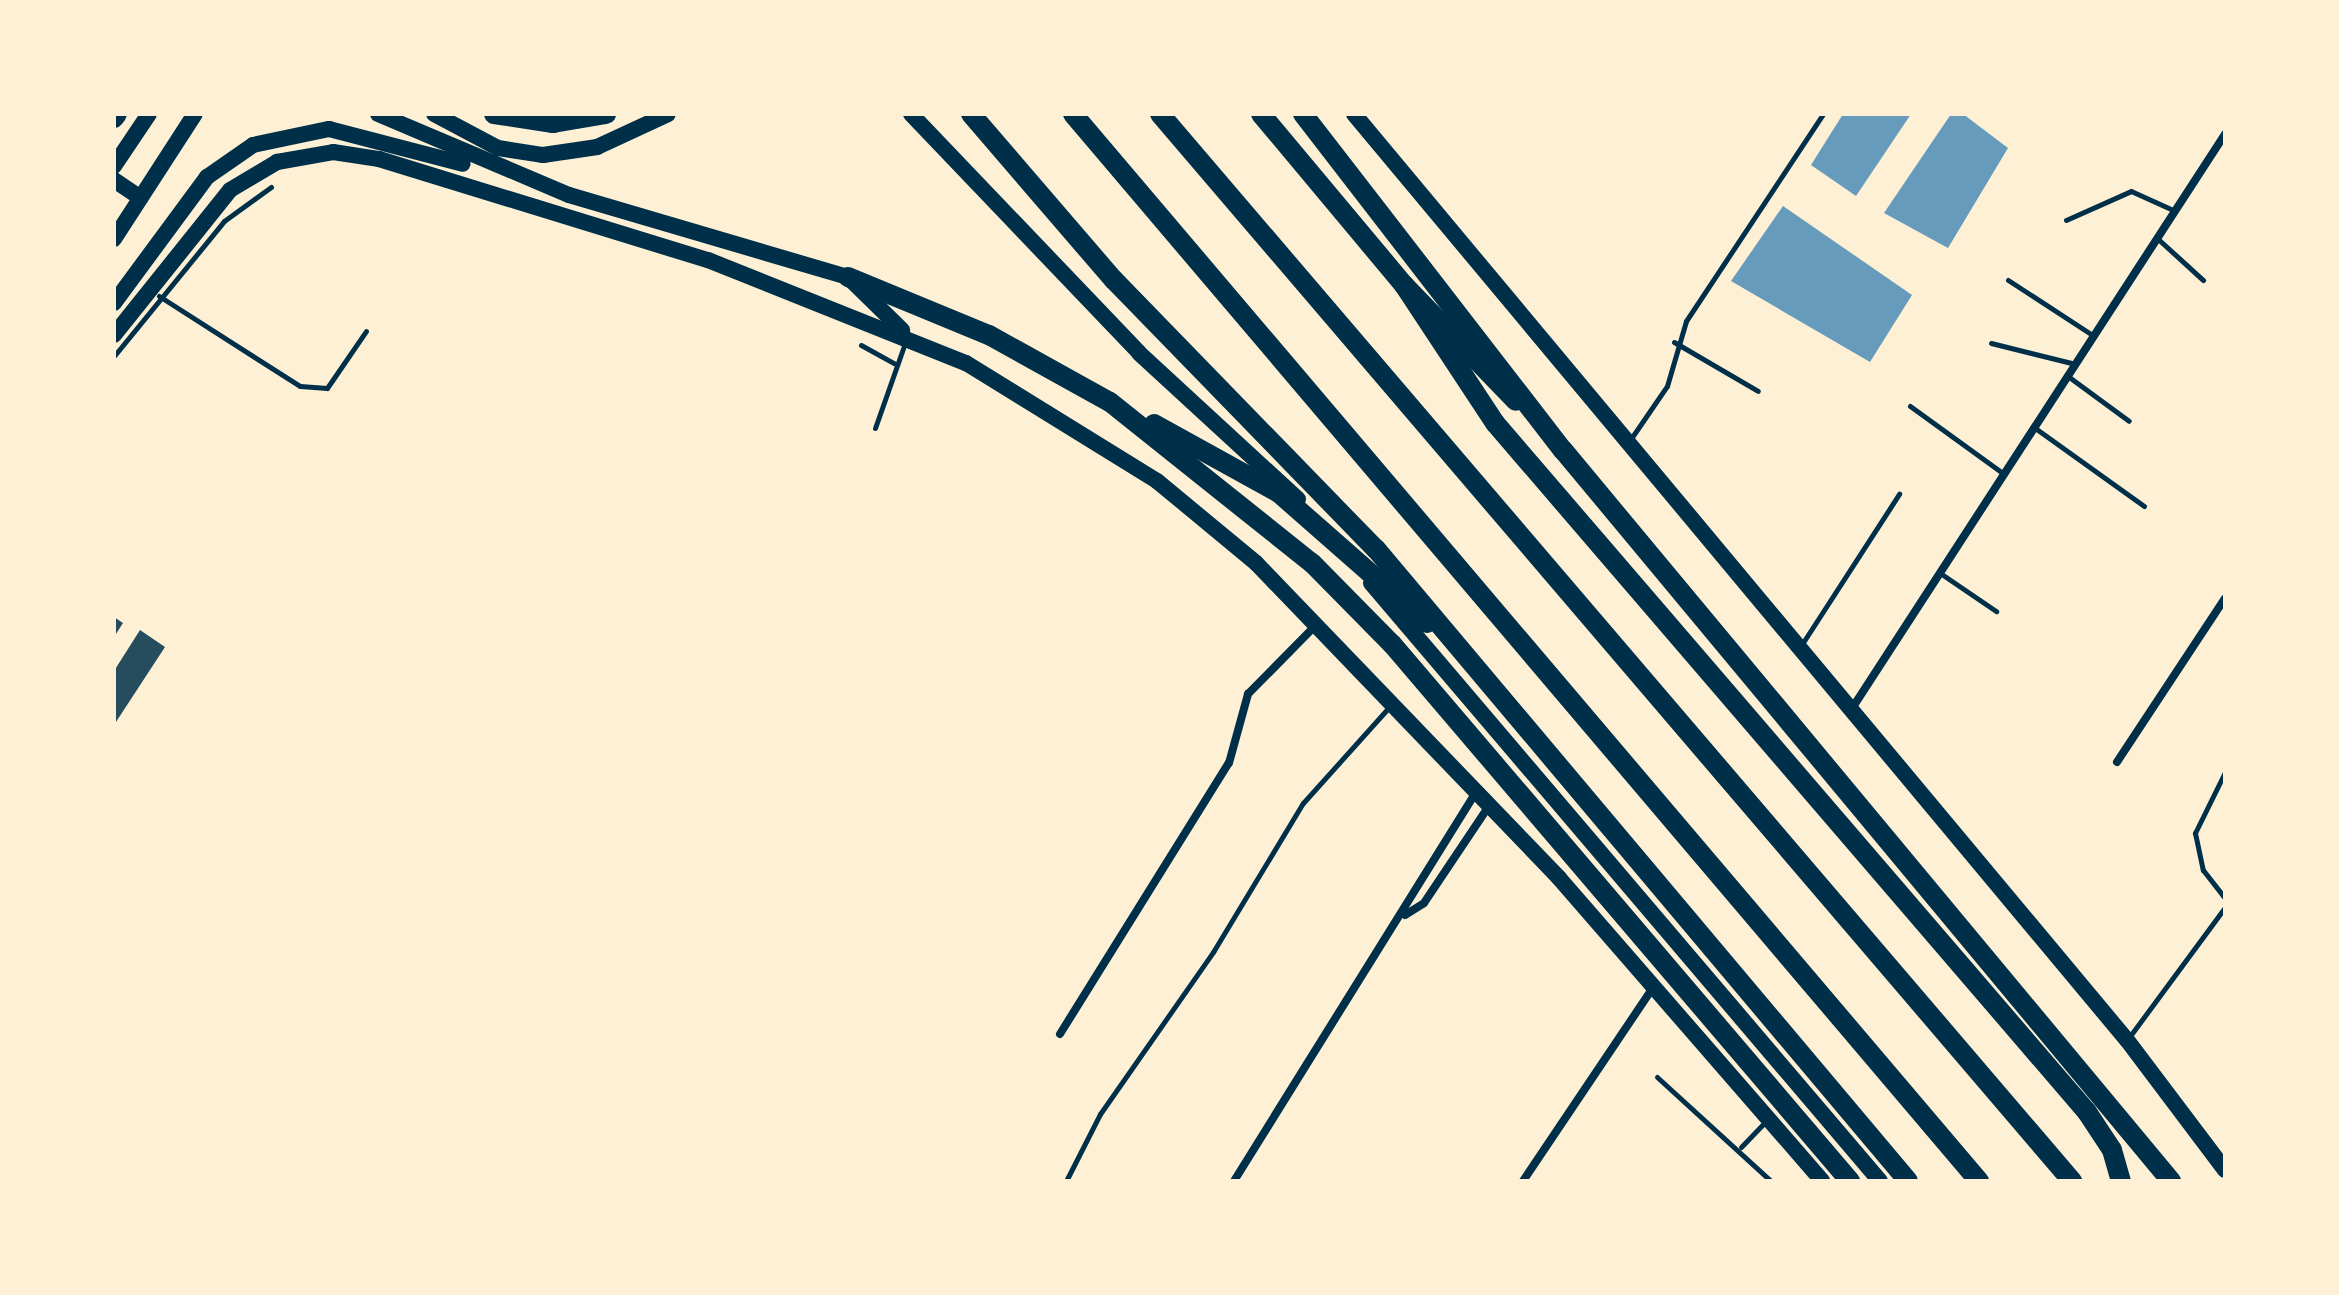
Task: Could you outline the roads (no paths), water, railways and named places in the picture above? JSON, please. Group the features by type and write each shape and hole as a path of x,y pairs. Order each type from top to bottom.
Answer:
{"highway":[{"path":"494,114 584,120 606,114"},
{"path":"971,114 1114,280 1311,479 1459,647 1908,1181"},
{"path":"1073,114 1979,1181"},
{"path":"1160,114 2072,1181"},
{"path":"1261,114 1404,285 1563,450"},
{"path":"1303,114 1563,450 2171,1181"},
{"path":"848,277 989,335 1279,493 1459,647"},
{"path":"1404,285 1495,423 2087,1112 2112,1150 2121,1181"},
{"path":"1110,402 1312,563 1392,644 1850,1181"}],"main road":[{"path":"114,166 149,114"},
{"path":"114,239 195,114"},
{"path":"378,114 569,195"},
{"path":"434,114 498,148 543,155 597,147 668,114"},
{"path":"911,114 1139,353 1291,491 1880,1181"},
{"path":"1354,114 1625,447 2127,1040 2225,1170"},
{"path":"114,303 207,177 271,137 359,133 848,277 908,336"},
{"path":"114,335 230,190 277,162 333,152 379,159 708,260 908,336 1048,408 1157,481 1318,623 1655,985 1822,1181"},
{"path":"114,180 141,198"},
{"path":"1794,1150 1850,1181"}],"street":[{"path":"1849,713 2225,134"},
{"path":"2117,762 2225,598"},
{"path":"1060,1034 1229,763 1248,694 1318,623"},
{"path":"1234,1181 1404,916 1411,888 1476,792"},
{"path":"1404,916 1424,903 1489,806"},
{"path":"1523,1181 1655,985"}],"lane":[{"path":"1625,447 1667,386 1674,342 1823,114"},
{"path":"114,356 159,296 224,221 271,187"},
{"path":"2066,220 2131,191 2175,211"},
{"path":"2157,238 2203,280"},
{"path":"2008,280 2094,336"},
{"path":"159,296 300,386 327,388 366,331"},
{"path":"875,428 894,363 908,336"},
{"path":"1674,342 1758,391"},
{"path":"1991,343 2075,364"},
{"path":"861,345 894,363"},
{"path":"2068,376 2129,421"},
{"path":"1910,406 2004,474"},
{"path":"2034,428 2144,506"},
{"path":"1798,650 1899,494"},
{"path":"1940,573 1996,611"},
{"path":"1066,1181 1100,1114 1213,952 1303,803 1394,703"},
{"path":"2225,772 2195,833 2203,870 2225,898"},
{"path":"2127,1040 2225,907"},
{"path":"1657,1077 1741,1147 1771,1181"},
{"path":"1741,1147 1768,1119"}],"water":[{"path":"1843,114 1911,114 1856,196 1811,165"},
{"path":"1951,114 1963,114 2008,148 1948,248 1884,213"},
{"path":"1783,206 1912,295 1870,362 1731,281"}]}
